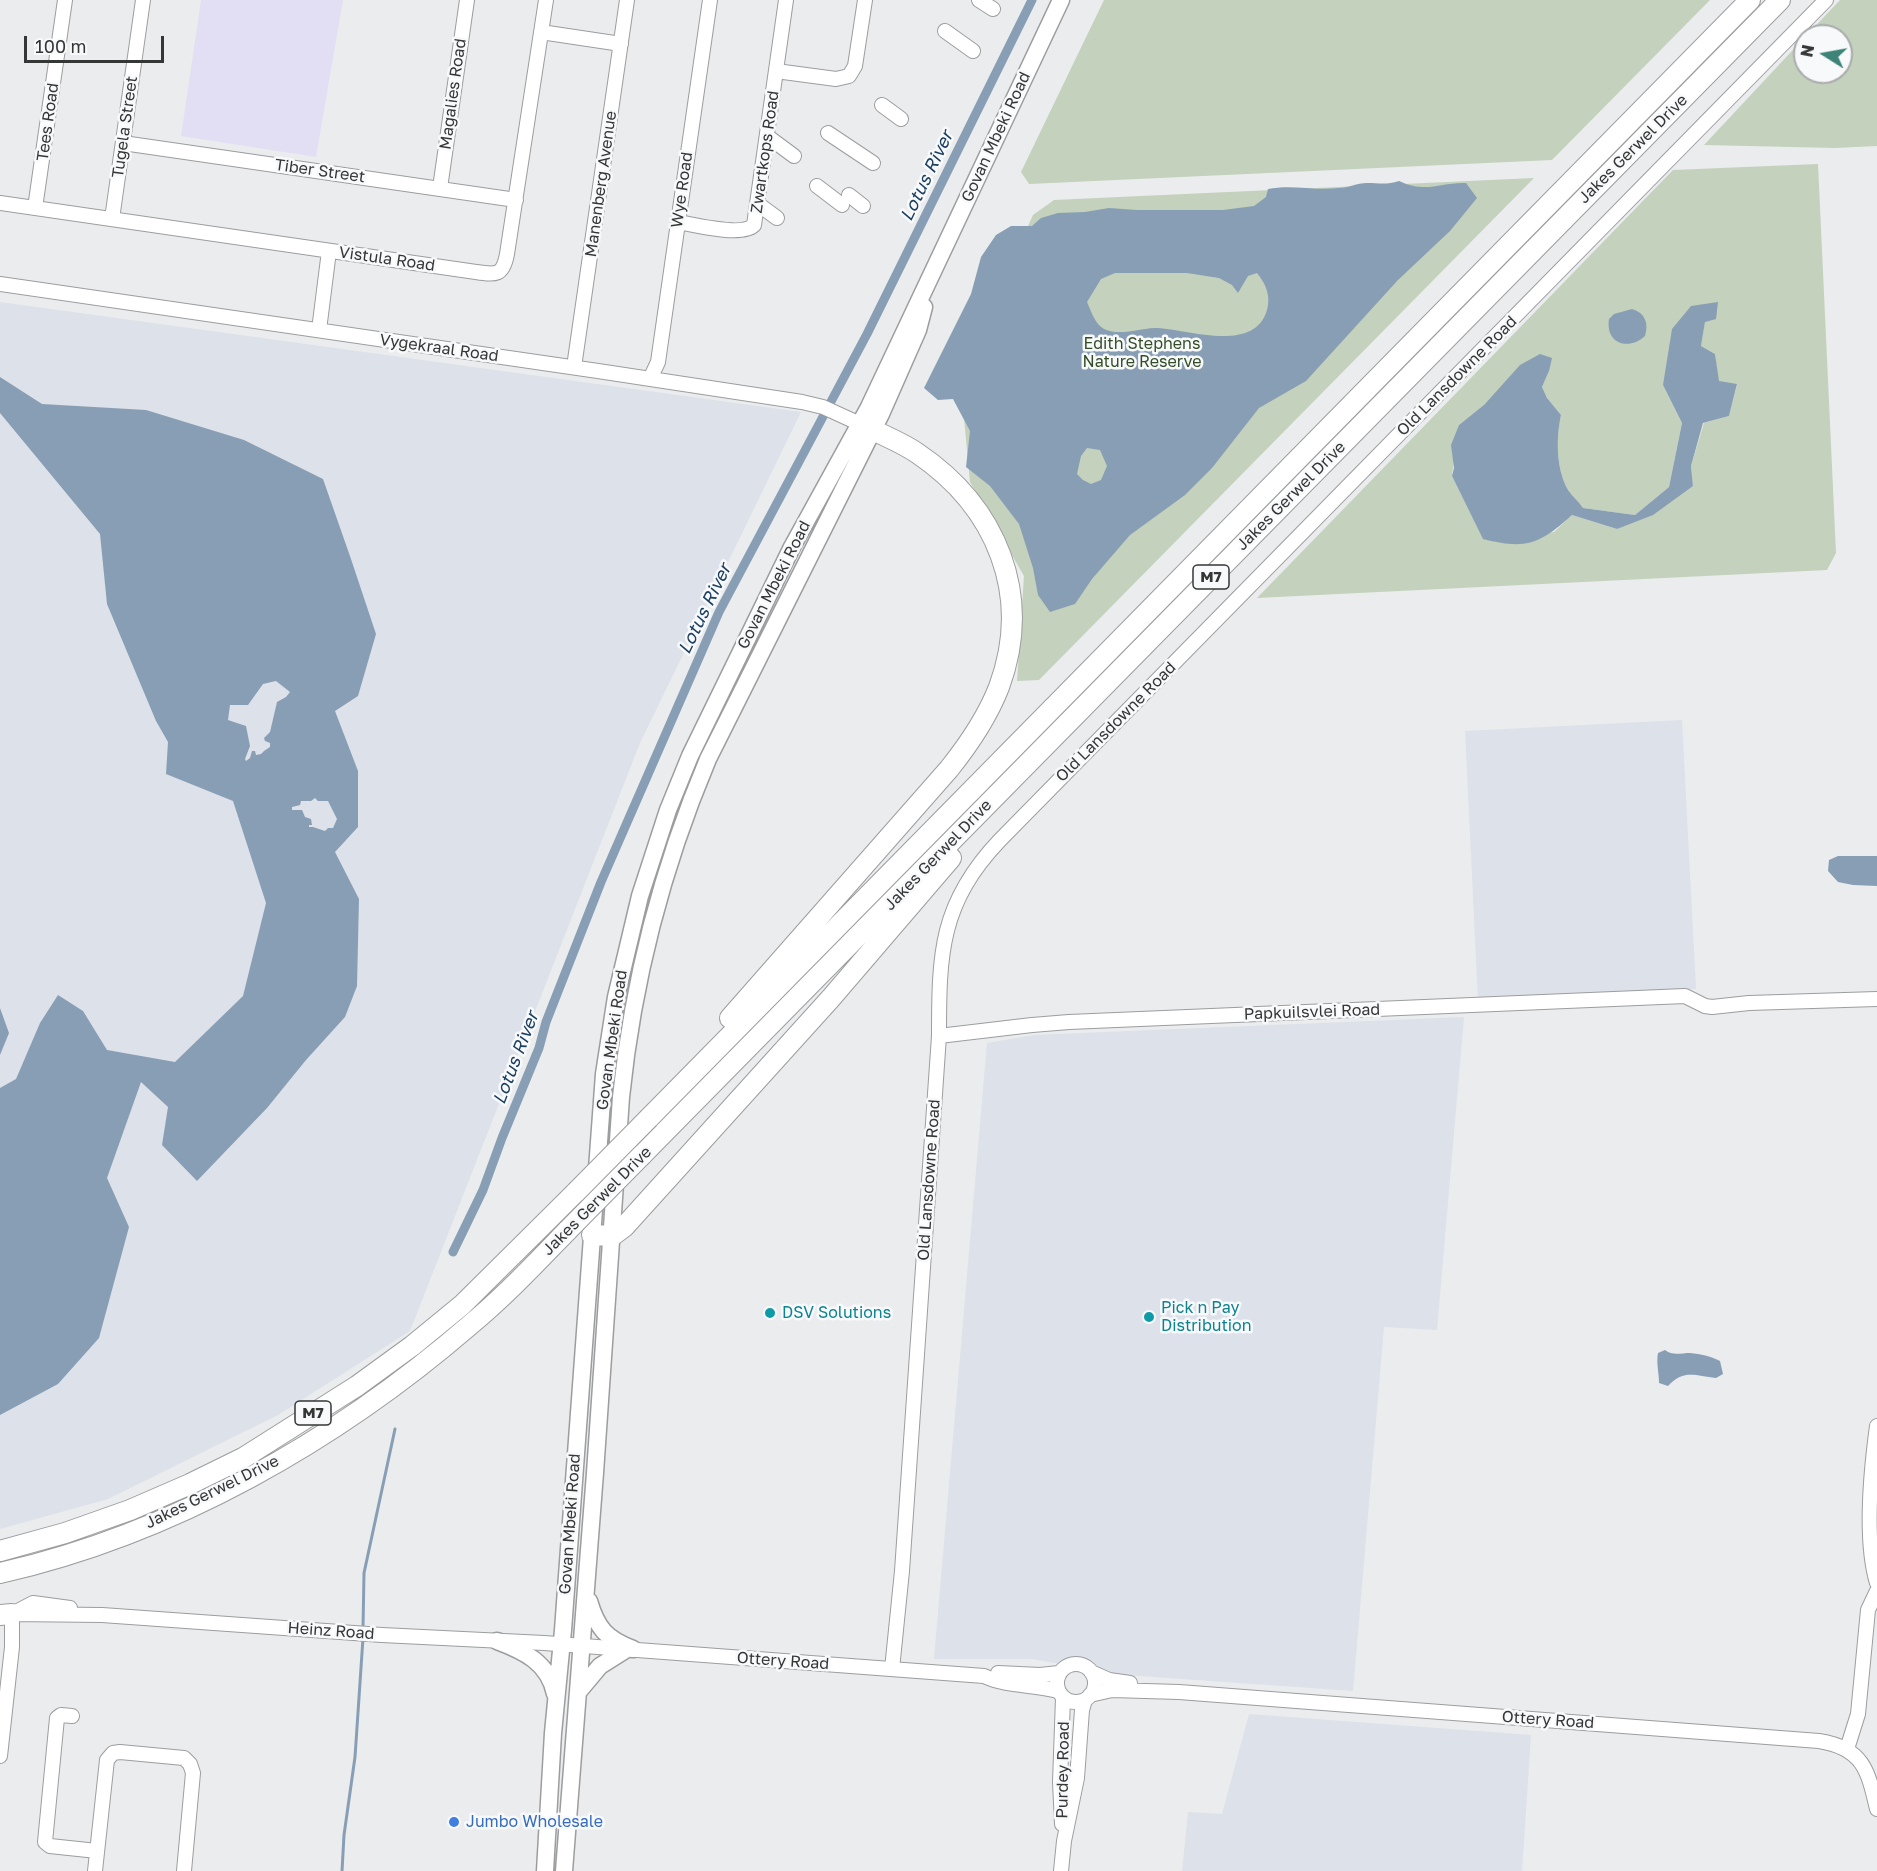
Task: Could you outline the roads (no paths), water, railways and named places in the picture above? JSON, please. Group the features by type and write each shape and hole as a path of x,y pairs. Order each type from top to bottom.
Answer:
{"highway":[{"name":"Jakes Gerwel Drive","path":"0,1551 65,1533 130,1510 243,1458 357,1386 412,1346 462,1305 1750,0"},
{"name":"Jakes Gerwel Drive","path":"0,1573 72,1553 198,1503 306,1445 367,1406 472,1324 568,1230 1780,0"},
{"path":"653,1114 694,1059 949,769 978,729 1002,677 1010,645 1012,597 1002,555 992,534 981,514 949,478 917,453 867,427"},
{"path":"592,1235 612,1236 624,1227 831,998 1060,730"}],"main road":[{"name":"Govan Mbeki Road","path":"564,1871 625,1053 657,899 686,814 708,759 867,427 918,330 931,274 1061,0"},
{"name":"Govan Mbeki Road","path":"545,1871 602,1093 625,954 652,857 679,783 721,689 792,547 867,427"},
{"path":"586,1595 602,1631 607,1637 630,1649"},
{"path":"497,1641 523,1651 539,1663 549,1678 556,1701"},
{"path":"579,1691 600,1666 630,1649"}],"street":[{"name":"Tees Road","path":"35,208 65,0"},
{"name":"Tugela Street","path":"111,219 143,0"},
{"name":"Magalies Road","path":"440,188 467,0"},
{"name":"Vistula Road","path":"0,203 490,274 498,273 505,265 546,0"},
{"name":"Manenberg Avenue","path":"574,367 627,0"},
{"name":"Wye Road","path":"650,379 658,362 710,0"},
{"name":"Zwartkops Road","path":"678,222 743,231 751,229 754,225 786,0"},
{"path":"776,71 837,79 849,76 855,66 865,0"},
{"path":"979,0 993,9"},
{"name":"Old Lansdowne Road","path":"892,1669 902,1571 939,1036 940,963 946,930 962,892 985,856 1826,0"},
{"path":"945,31 973,51"},
{"path":"541,32 621,44"},
{"path":"882,105 901,118"},
{"path":"828,133 873,164"},
{"path":"767,136 794,156"},
{"name":"Tiber Street","path":"123,143 516,200"},
{"path":"818,186 845,200 863,206"},
{"path":"758,204 777,218"},
{"path":"319,330 329,251"},
{"name":"Vygekraal Road","path":"0,284 784,399 828,409 867,427"},
{"name":"Papkuilsvlei Road","path":"939,1036 1060,1023 1685,996 1712,1007 1749,1003 1877,999"},
{"path":"1877,1426 1872,1464 1870,1548 1877,1583"},
{"path":"1877,1591 1868,1610 1858,1714 1847,1749 1863,1765 1872,1786 1877,1809"},
{"name":"Heinz Road","path":"6,1615 23,1607 41,1603 102,1615"},
{"path":"0,1756 12,1647 20,1627 28,1620 42,1614"},
{"path":"6,1615 12,1647"},
{"name":"Heinz Road","path":"6,1615 102,1615 382,1635 582,1645"},
{"name":"Ottery Road","path":"582,1645 984,1677 997,1682 1035,1685 1061,1695"},
{"path":"1075,1664 1082,1665 1091,1672 1095,1684 1088,1698 1077,1703 1061,1695 1056,1685 1059,1673 1063,1668 1075,1664"},
{"name":"Ottery Road","path":"1091,1672 1109,1680 1162,1686 1179,1692"},
{"name":"Ottery Road","path":"984,1677 998,1673 1040,1675 1059,1673"},
{"name":"Ottery Road","path":"1088,1698 1112,1690 1179,1692 1819,1741 1847,1749"},
{"name":"Purdey Road","path":"1061,1695 1060,1782 1064,1841"},
{"name":"Purdey Road","path":"1061,1871 1064,1841 1077,1778 1081,1719 1088,1698"},
{"path":"72,1716 61,1715 57,1718 45,1842 50,1846 97,1851"},
{"path":"95,1871 107,1760 111,1755 120,1752 184,1758 190,1764 193,1773 184,1871"}],"water":[{"name":"Edith Stephens Nature Reserve","path":"1399,181 1418,187 1466,183 1477,198 1450,231 1398,280 1306,381 1259,408 1212,468 1185,495 1130,535 1092,579 1075,604 1050,612 1038,595 1033,568 1019,524 990,486 966,467 970,431 953,399 938,400 924,388 971,294 981,257 996,235 1011,226 1032,226 1041,218 1058,213 1109,208 1223,210 1254,206 1266,197 1268,189 1285,187 1330,189 1363,183","holes":["1115,273 1187,273 1219,278 1232,285 1238,293 1248,276 1257,273 1267,290 1267,310 1260,324 1248,332 1234,335 1217,336 1154,328 1123,332 1110,331 1098,324 1087,302 1101,279","1087,448 1100,450 1107,466 1101,480 1091,484 1077,474 1081,456"]},
{"path":"1718,302 1716,319 1705,322 1701,346 1715,354 1719,381 1737,384 1729,416 1703,423 1691,466 1693,486 1653,515 1617,529 1572,515 1551,533 1532,542 1511,544 1483,539 1452,476 1454,468 1451,445 1459,425 1485,404 1520,365 1540,354 1552,358 1542,387 1547,398 1561,415 1558,453 1561,472 1568,490 1583,508 1635,515 1669,487 1682,423 1663,385 1672,329 1691,306"},
{"path":"1632,309 1645,319 1645,336 1639,341 1626,344 1614,339 1609,328 1609,319 1614,314"},
{"path":"0,377 42,404 146,410 244,440 323,479 376,634 358,696 335,711 358,771 358,827 335,852 359,899 357,986 345,1017 267,1108 197,1181 162,1145 168,1107 141,1082 107,1178 129,1227 99,1338 58,1384 0,1415 0,1088 16,1079 40,1023 58,995 83,1011 107,1050 175,1062 243,996 266,903 233,801 166,774 168,742 156,721 107,604 100,534 0,413","holes":["276,681 290,692 277,702 270,732 264,738 270,743 270,747 261,754 256,755 255,751 252,751 250,758 246,761 250,746 246,726 228,720 230,705 248,705 263,684","315,798 318,801 328,801 337,819 333,828 325,831 309,827 312,825 311,819 305,817 302,810 292,810 292,807 300,805 301,801 311,801"]},
{"path":"1838,856 1877,856 1877,886 1838,882 1828,871 1829,860"},
{"path":"0,1008 9,1033 0,1055"},
{"path":"1665,1350 1674,1354 1694,1353 1716,1359 1720,1361 1723,1374 1716,1378 1685,1375 1668,1386 1659,1383 1658,1353"}],"waterway":[{"name":"Lotus River","path":"453,1252 483,1190 601,882 719,612 867,334 1032,0"},
{"path":"363,1628 364,1573 395,1429"},
{"path":"342,1871 344,1835 355,1757 363,1638"}],"place":[{"name":"DSV Solutions","path":"770,1313"},
{"name":"Pick n Pay Distribution","path":"1149,1317"},
{"name":"Jumbo Wholesale","path":"454,1822"}]}
